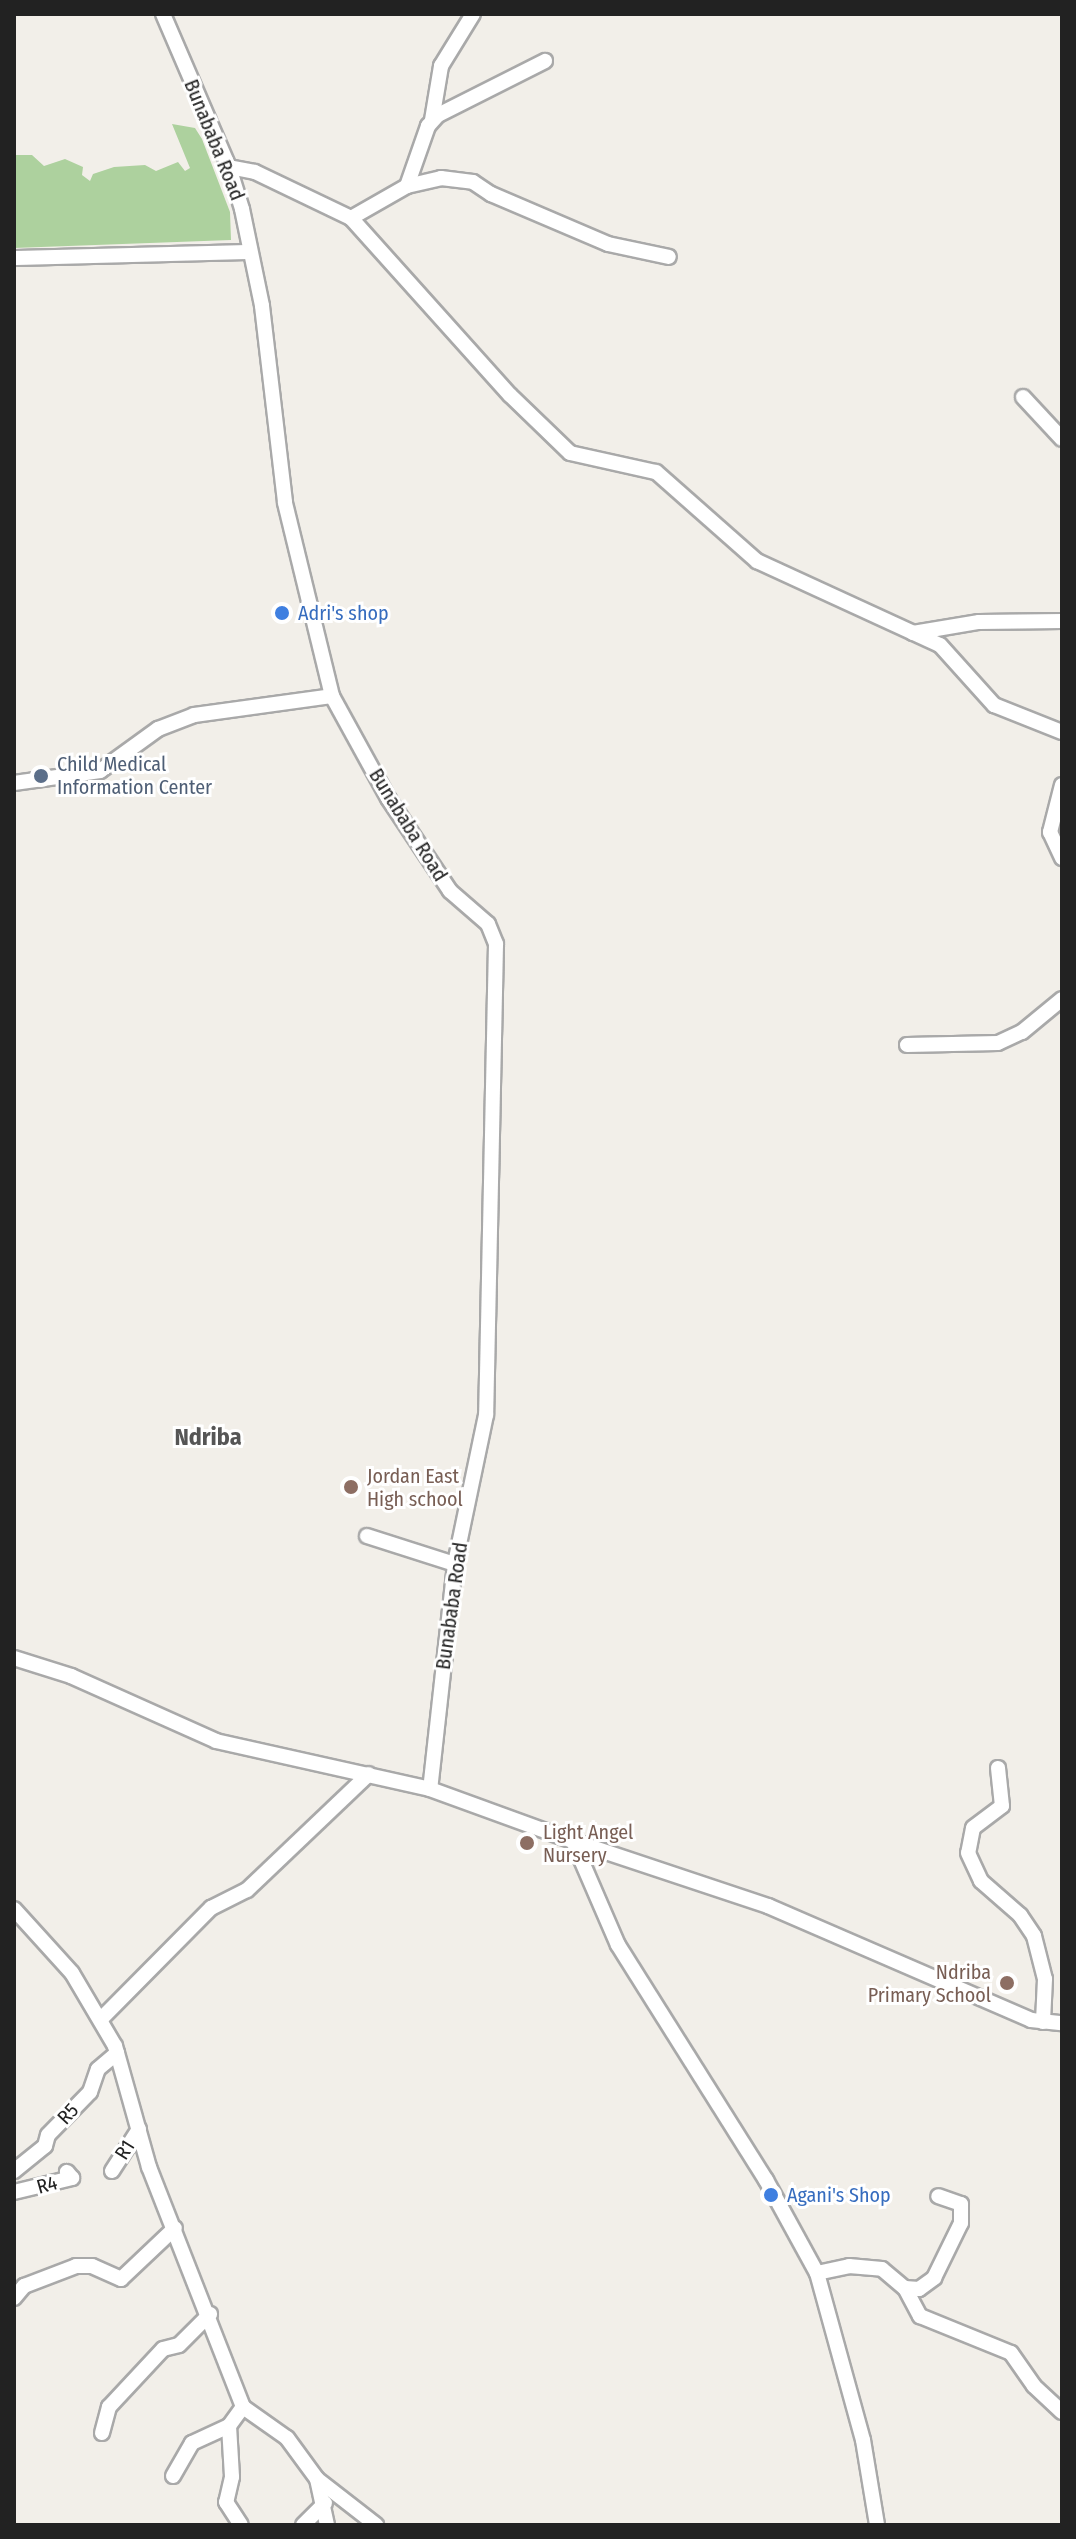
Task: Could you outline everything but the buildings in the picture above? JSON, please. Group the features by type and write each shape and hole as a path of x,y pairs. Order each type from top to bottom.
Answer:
{"street":[{"name":"Bunababa Road","path":"163,14 229,167 262,306 285,503 332,696 397,812 450,891 488,924 496,944 486,1415 455,1564 430,1789"},
{"path":"407,186 432,120 441,66 473,14"},
{"path":"432,120 545,61"},
{"path":"229,167 255,172 351,218 510,395 570,453 656,472 757,561 950,652 994,705 1062,732"},
{"path":"351,218 407,186 441,178 473,182 491,194 608,244 669,257"},
{"path":"14,258 250,252"},
{"path":"1023,397 1062,439"},
{"path":"912,633 979,622 1062,621"},
{"path":"14,783 100,771 158,729 194,715 332,696"},
{"path":"1062,785 1050,832 1062,858"},
{"path":"907,1045 998,1043 1022,1032 1062,999"},
{"path":"367,1536 455,1564"},
{"path":"14,1658 71,1676 216,1741 430,1789 768,1906 1043,2022 1062,2023"},
{"path":"998,1768 1002,1806 973,1828 968,1853 981,1881 1020,1915 1034,1936 1045,1979 1043,2022"},
{"path":"102,2018 211,1908 247,1890 369,1774"},
{"path":"573,1841 618,1945 766,2180 817,2273 863,2440 877,2525"},
{"path":"14,1909 38,1930 102,2018 117,2053 139,2129 243,2407 299,2448 317,2479 327,2525"},
{"name":"R5","path":"14,2171 45,2146 48,2135 90,2092 98,2069 117,2053"},
{"name":"R1","path":"112,2171 139,2129"},
{"name":"R4","path":"14,2192 72,2178 67,2172"},
{"path":"905,2288 919,2289 932,2281 958,2233 963,2208 938,2196"},
{"path":"14,2298 19,2284 76,2266 92,2266 121,2279 175,2228"},
{"path":"817,2273 865,2265 882,2269 905,2288 920,2316 1011,2353 1034,2386 1062,2412"},
{"path":"102,2433 109,2407 163,2349 179,2345 210,2314"},
{"path":"173,2476 192,2443 229,2426 243,2407"},
{"path":"229,2426 232,2477 226,2502 241,2525"},
{"path":"317,2479 376,2525"},
{"path":"303,2525 336,2493"}],"green space":[{"path":"172,124 195,128 202,139 230,212 231,240 14,248 14,155 32,155 44,166 65,159 83,167 82,175 90,181 93,174 114,167 145,165 156,171 178,162 185,171 190,168"}],"place":[{"name":"Adri's shop","path":"282,613"},
{"name":"Child Medical Information Center","path":"41,776"},
{"name":"Jordan East High school","path":"351,1487"},
{"name":"Light Angel Nursery","path":"527,1843"},
{"name":"Ndriba Primary School","path":"1007,1983"},
{"name":"Agani's Shop","path":"771,2195"}],"district":[{"name":"Ndriba","path":"208,1438"}]}
